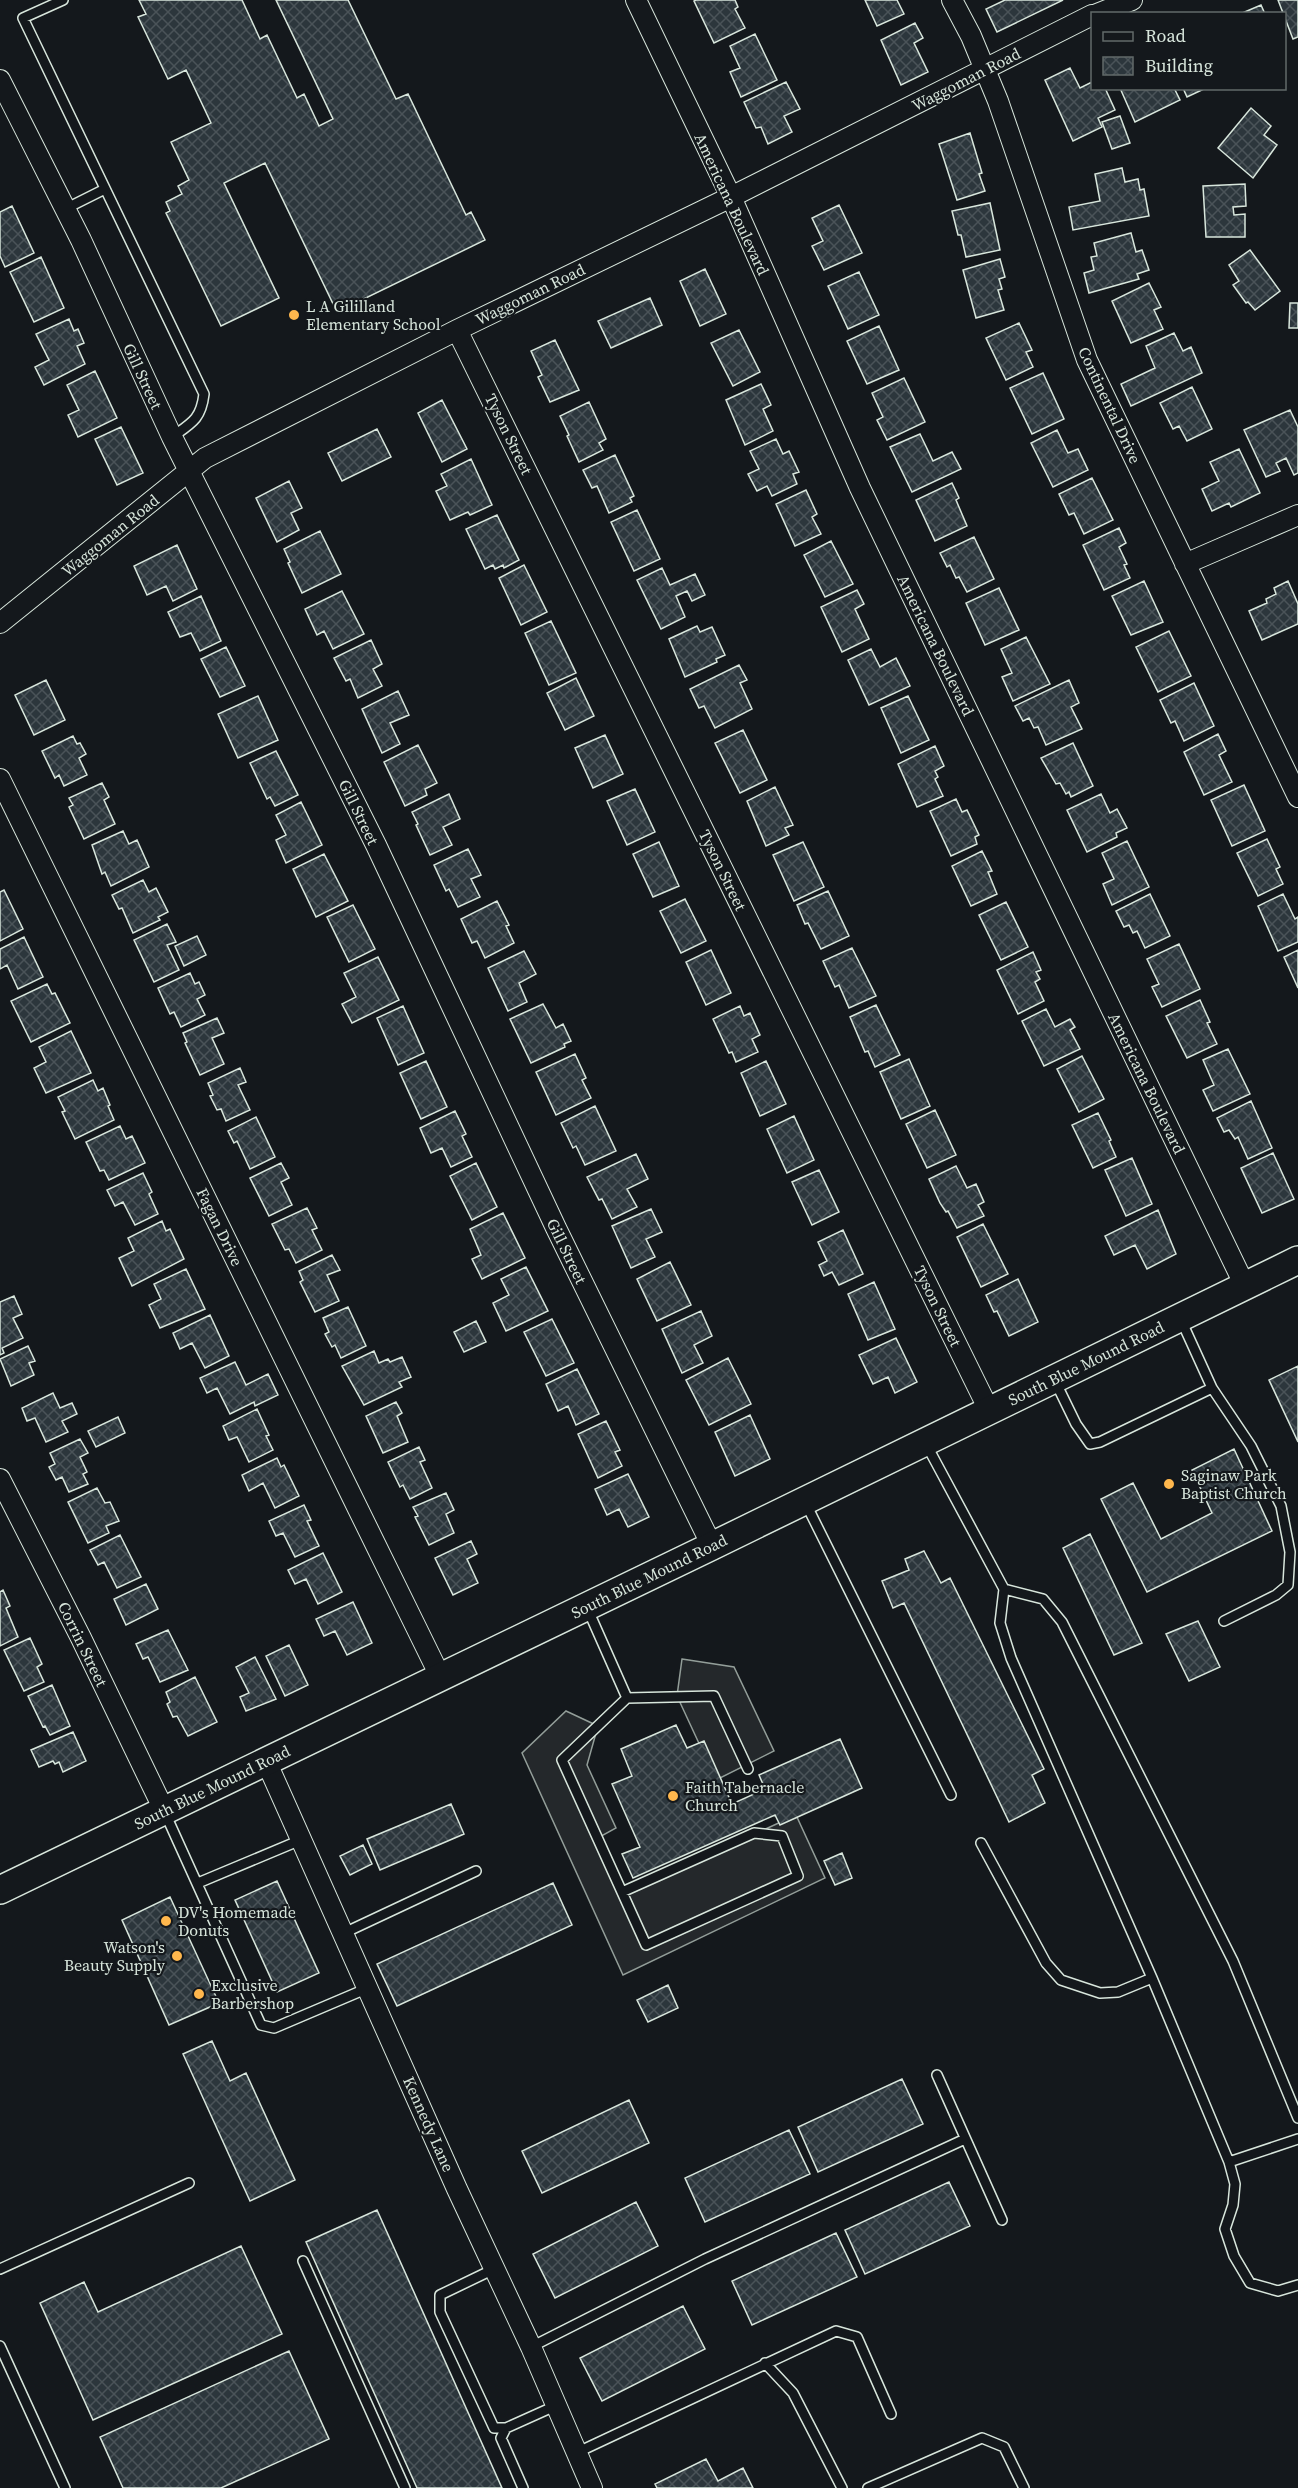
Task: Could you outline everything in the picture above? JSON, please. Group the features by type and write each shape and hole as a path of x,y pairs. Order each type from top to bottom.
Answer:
{"main road":[{"name":"South Blue Mound Road","path":"0,1890 1298,1260"}],"street":[{"name":"Americana Boulevard","path":"636,0 731,197 860,488 1245,1286"},
{"name":"Continental Drive","path":"952,0 985,69 1087,360 1298,797"},
{"path":"1102,12 1132,0"},
{"name":"Waggoman Road","path":"0,623 205,458 1091,16"},
{"name":"Gill Street","path":"0,80 65,209 172,437 376,845 556,1228 712,1546"},
{"name":"Tyson Street","path":"458,330 989,1410"},
{"path":"1185,564 1298,515"},
{"name":"Fagan Drive","path":"0,779 440,1676"},
{"name":"Corrin Street","path":"0,1479 81,1638 164,1810"},
{"name":"Kennedy Lane","path":"266,1761 531,2347 592,2488"}],"lane":[{"path":"63,0 23,18 204,394 202,408 195,420 172,437"},
{"path":"65,209 105,189"},
{"path":"1180,1318 1212,1388 1251,1446 1281,1506 1290,1552 1288,1585 1276,1595 1224,1621"},
{"path":"1054,1379 1076,1424 1090,1444 1100,1442 1212,1388"},
{"path":"925,1442 1004,1589 1000,1623 1011,1658 1152,1978 1229,2162 1235,2184 1233,2205 1225,2229 1234,2256 1251,2283 1278,2291 1298,2284"},
{"path":"804,1501 951,1795"},
{"path":"1004,1589 1043,1599 1062,1622 1233,1961 1298,2118"},
{"path":"587,1606 627,1698"},
{"path":"622,1892 754,1833 782,1836 798,1876 646,1945 562,1760 627,1698 714,1696 748,1769"},
{"path":"164,1810 261,2025 274,2028 368,1988"},
{"path":"198,1883 303,1839"},
{"path":"981,1844 1046,1963 1061,1980 1100,1993 1118,1992 1152,1978"},
{"path":"344,1933 476,1871"},
{"path":"937,2075 1002,2220"},
{"path":"531,2347 705,2259 965,2139"},
{"path":"1229,2162 1298,2139"},
{"path":"0,2269 189,2183"},
{"path":"303,2260 405,2488"},
{"path":"494,2269 440,2295 440,2312 494,2428 506,2428 555,2406"},
{"path":"576,2453 836,2331 857,2337 891,2414"},
{"path":"0,2346 65,2488"},
{"path":"765,2363 793,2392 842,2488"},
{"path":"506,2428 501,2438 523,2488"},
{"path":"868,2488 982,2438 1004,2447 1024,2488"}],"shaded area":[{"path":"682,1659 734,1667 774,1751 716,1780 677,1696"},
{"path":"566,1711 598,1726 587,1765 616,1828 594,1840 620,1896 796,1815 825,1878 623,1975 522,1753"}],"building":[{"path":"139,0 242,0 260,39 267,35 297,98 304,94 319,126 333,119 276,0 348,0 396,99 408,94 466,215 471,212 485,240 337,312 265,163 224,183 279,298 221,326 166,213 170,211 166,202 182,194 178,186 189,180 171,142 211,123 186,70 168,79 138,17 146,14"},
{"path":"735,0 738,7 735,9 745,28 714,43 694,1"},
{"path":"865,0 897,0 904,14 877,26"},
{"path":"1005,0 1063,0 997,32 986,9"},
{"path":"1278,0 1298,0 1298,37 1293,39 1286,21 1286,12 1283,12"},
{"path":"1261,5 1264,12 1245,12"},
{"path":"915,23 923,38 914,43 928,72 901,85 881,40"},
{"path":"755,34 777,80 741,97 730,72 740,68 730,46"},
{"path":"1070,68 1080,88 1091,82 1091,90 1106,90 1115,110 1098,118 1102,127 1073,141 1045,80"},
{"path":"786,82 800,109 784,116 792,132 768,144 761,127 756,128 744,102"},
{"path":"1121,90 1175,90 1180,100 1135,122"},
{"path":"1184,90 1202,90 1187,97"},
{"path":"1251,108 1271,126 1264,135 1277,145 1253,178 1218,148"},
{"path":"1120,116 1130,143 1112,149 1102,122"},
{"path":"970,133 985,191 957,200 939,144"},
{"path":"1122,168 1125,182 1138,179 1140,190 1144,189 1149,216 1073,230 1069,207 1100,201 1095,174"},
{"path":"1245,184 1246,206 1233,207 1234,215 1245,214 1245,237 1206,237 1203,186"},
{"path":"990,203 1000,250 966,257 952,211"},
{"path":"839,205 862,253 824,270 812,246 823,241 812,218"},
{"path":"12,206 34,253 5,267 0,256 0,212"},
{"path":"1131,233 1136,252 1142,250 1149,270 1137,274 1139,279 1089,293 1084,273 1094,270 1091,257 1097,256 1094,243"},
{"path":"1250,250 1280,291 1255,310 1248,302 1246,303 1233,285 1239,281 1229,265"},
{"path":"41,257 64,308 34,322 10,272"},
{"path":"1000,259 1005,277 999,279 1002,289 998,290 1004,310 976,318 963,270"},
{"path":"705,269 726,314 700,326 680,281"},
{"path":"859,272 879,315 848,329 828,286"},
{"path":"1149,283 1161,307 1154,310 1163,329 1131,343 1112,301"},
{"path":"650,298 662,325 611,348 598,321"},
{"path":"1290,303 1298,303 1298,328 1289,328"},
{"path":"69,319 74,331 78,329 84,343 77,346 85,364 44,385 35,367 49,360 36,334"},
{"path":"1019,323 1032,350 1026,352 1033,367 1006,380 986,338"},
{"path":"879,326 899,370 867,384 847,341"},
{"path":"739,330 760,372 733,386 711,343"},
{"path":"1174,333 1183,351 1191,347 1202,373 1131,406 1121,384 1155,368 1146,346"},
{"path":"555,340 579,390 550,402 538,377 542,375 531,351"},
{"path":"95,371 117,418 78,437 68,415 79,410 67,385"},
{"path":"1043,373 1064,419 1032,434 1010,388"},
{"path":"904,378 925,422 887,440 877,420 883,417 872,393"},
{"path":"761,384 771,405 763,409 773,431 745,445 726,400"},
{"path":"1192,387 1212,429 1187,441 1179,426 1173,429 1160,403"},
{"path":"442,400 467,449 442,462 418,413"},
{"path":"589,402 606,439 599,443 603,450 579,462 560,416"},
{"path":"1290,410 1298,427 1298,473 1294,475 1286,458 1276,463 1280,471 1266,477 1244,430"},
{"path":"121,427 143,473 117,485 95,439"},
{"path":"377,429 391,457 342,481 328,453"},
{"path":"1057,430 1068,453 1078,449 1088,470 1053,487 1031,443"},
{"path":"920,434 933,461 952,452 961,469 912,492 890,447"},
{"path":"776,439 783,454 789,451 799,472 793,474 797,484 772,496 767,486 757,491 748,474 759,469 750,451"},
{"path":"1239,449 1260,493 1231,507 1229,503 1212,511 1202,489 1219,481 1210,462"},
{"path":"615,455 634,496 630,498 632,502 609,513 597,486 592,488 583,470"},
{"path":"471,459 492,505 470,515 468,512 450,520 436,491 447,486 441,474"},
{"path":"1092,478 1113,520 1084,534 1074,513 1069,515 1059,494"},
{"path":"289,481 302,508 291,513 299,530 277,542 256,498"},
{"path":"952,483 959,498 956,500 967,526 935,541 916,500"},
{"path":"806,490 817,514 812,517 821,534 795,546 776,504"},
{"path":"637,510 660,559 634,571 611,522"},
{"path":"497,515 519,560 504,568 503,565 495,569 493,565 485,569 466,529"},
{"path":"1119,528 1126,543 1119,547 1127,564 1124,565 1130,578 1104,590 1083,545"},
{"path":"320,531 341,574 302,593 284,549"},
{"path":"974,537 994,579 967,592 959,577 956,578 950,565 947,567 940,553"},
{"path":"831,541 853,584 825,597 804,555"},
{"path":"177,545 197,589 173,601 166,586 147,595 134,566"},
{"path":"524,565 547,612 521,625 499,578"},
{"path":"662,568 670,585 695,574 705,595 692,601 687,591 676,596 685,617 661,629 637,580"},
{"path":"1144,581 1163,622 1131,635 1112,596"},
{"path":"1288,581 1298,604 1298,624 1262,640 1249,611 1267,603 1266,599 1276,594 1274,588"},
{"path":"999,588 1019,630 985,645 966,603"},
{"path":"857,590 864,604 855,609 869,639 842,652 821,607"},
{"path":"342,591 364,634 333,649 324,631 317,635 305,609"},
{"path":"201,596 221,641 200,651 191,633 180,637 168,612"},
{"path":"551,621 576,673 549,685 525,633"},
{"path":"697,626 700,632 712,627 725,655 716,659 717,662 685,677 669,639"},
{"path":"1169,631 1191,676 1158,692 1136,647"},
{"path":"1026,637 1050,684 1013,701 1002,677 1012,673 1001,649"},
{"path":"371,640 382,664 373,669 382,686 358,698 350,679 346,681 334,658"},
{"path":"226,647 245,686 220,697 201,659"},
{"path":"871,649 880,667 896,658 910,686 869,705 848,660"},
{"path":"739,665 747,680 740,683 752,709 715,728 704,706 699,708 690,689"},
{"path":"576,678 594,716 565,730 547,693"},
{"path":"46,680 65,720 34,735 15,695"},
{"path":"1069,680 1079,703 1071,707 1082,729 1046,745 1038,727 1034,728 1029,718 1023,721 1015,706"},
{"path":"1194,683 1214,726 1184,741 1175,721 1171,723 1160,700"},
{"path":"398,691 409,715 390,723 400,744 382,753 362,709"},
{"path":"258,696 278,740 238,758 218,714"},
{"path":"908,696 929,740 901,753 881,708"},
{"path":"743,730 767,780 740,793 715,743"},
{"path":"1218,734 1226,751 1219,755 1232,782 1204,795 1184,752"},
{"path":"605,735 623,774 593,788 575,748"},
{"path":"73,736 86,754 79,758 87,775 64,786 59,775 55,778 42,751"},
{"path":"1073,743 1093,786 1071,797 1069,792 1066,794 1060,783 1056,784 1041,758"},
{"path":"418,745 437,783 425,789 427,795 405,806 384,762"},
{"path":"935,746 944,766 935,771 938,777 935,779 943,796 917,807 898,764"},
{"path":"276,751 298,795 275,806 270,797 267,799 250,763"},
{"path":"102,783 109,797 104,800 115,824 84,839 69,807 73,805 69,798"},
{"path":"1244,785 1265,831 1232,846 1211,800"},
{"path":"775,787 793,825 785,828 789,835 766,846 747,801"},
{"path":"635,789 655,832 627,845 607,801"},
{"path":"449,794 460,819 443,827 452,845 430,855 412,812"},
{"path":"1101,794 1110,813 1117,809 1127,828 1116,833 1117,837 1087,852 1067,810"},
{"path":"956,799 962,812 967,810 979,835 975,837 977,844 951,856 930,811"},
{"path":"301,802 322,845 286,863 276,840 286,835 276,815"},
{"path":"123,831 129,844 137,840 149,867 111,886 105,872 102,874 92,845"},
{"path":"1267,839 1280,867 1276,869 1283,884 1258,896 1237,853"},
{"path":"1127,841 1149,887 1112,905 1103,884 1114,879 1102,853"},
{"path":"659,842 679,886 653,897 633,854"},
{"path":"803,842 824,887 794,901 773,855"},
{"path":"468,849 481,875 471,879 480,897 458,907 449,889 446,891 434,865"},
{"path":"982,851 992,871 988,872 997,894 971,906 952,866"},
{"path":"324,854 348,901 316,917 293,869"},
{"path":"143,880 149,892 156,888 168,912 158,917 160,920 133,933 122,908 119,909 112,895"},
{"path":"4,890 23,929 0,941 0,892"},
{"path":"828,891 849,936 821,949 808,923 805,924 797,905"},
{"path":"1150,894 1170,936 1145,948 1137,931 1133,933 1129,925 1124,927 1116,911"},
{"path":"1283,894 1295,919 1298,917 1298,942 1278,951 1258,906"},
{"path":"685,899 706,941 681,953 660,911"},
{"path":"497,901 509,925 506,926 514,943 485,958 477,941 472,943 461,919"},
{"path":"1006,902 1028,947 1001,960 979,915"},
{"path":"353,905 375,949 349,962 327,917"},
{"path":"167,924 176,942 167,945 179,970 154,982 134,940"},
{"path":"197,936 206,955 184,966 175,946"},
{"path":"24,937 43,977 18,989 7,965 0,969 0,949"},
{"path":"1179,944 1200,989 1162,1007 1152,987 1159,984 1147,959"},
{"path":"852,948 876,996 849,1008 839,985 835,987 823,961"},
{"path":"711,950 731,993 706,1005 686,962"},
{"path":"1298,950 1298,988 1284,957"},
{"path":"524,951 536,974 519,983 527,1002 508,1011 488,968"},
{"path":"1033,952 1041,970 1036,972 1040,979 1035,982 1044,1001 1018,1014 997,970"},
{"path":"378,957 399,1000 352,1023 342,1004 356,997 344,973"},
{"path":"190,973 195,984 199,982 205,995 197,999 205,1015 181,1027 174,1012 170,1014 158,988"},
{"path":"47,984 52,994 55,993 70,1023 31,1042 11,1001"},
{"path":"1200,1000 1217,1044 1187,1058 1166,1016"},
{"path":"543,1004 556,1028 563,1024 571,1041 564,1044 565,1047 531,1063 510,1019"},
{"path":"876,1005 900,1055 875,1067 868,1051 865,1052 850,1017"},
{"path":"403,1006 424,1053 398,1065 377,1018"},
{"path":"740,1006 744,1016 750,1013 760,1035 752,1039 758,1052 736,1062 732,1052 729,1053 713,1019"},
{"path":"1046,1009 1055,1027 1070,1019 1075,1027 1070,1030 1080,1049 1044,1066 1022,1021"},
{"path":"217,1018 224,1033 212,1038 224,1064 200,1075 185,1043 187,1042 183,1033"},
{"path":"71,1031 91,1073 46,1093 34,1068 46,1062 39,1047"},
{"path":"1228,1049 1250,1094 1213,1111 1203,1090 1214,1085 1203,1060"},
{"path":"575,1054 586,1078 582,1080 591,1098 556,1115 536,1072"},
{"path":"1082,1056 1104,1099 1079,1112 1057,1069"},
{"path":"909,1059 930,1106 901,1119 880,1072"},
{"path":"426,1061 447,1107 421,1119 400,1073"},
{"path":"766,1061 786,1104 760,1116 741,1073"},
{"path":"240,1068 246,1082 238,1085 250,1110 226,1121 221,1109 217,1110 210,1096 213,1095 208,1083"},
{"path":"93,1080 98,1091 103,1088 114,1120 75,1139 62,1112 65,1111 58,1097"},
{"path":"1251,1101 1272,1148 1248,1159 1238,1137 1235,1139 1229,1130 1224,1132 1217,1118"},
{"path":"595,1106 616,1151 585,1165 576,1146 573,1148 561,1123"},
{"path":"935,1110 956,1155 927,1168 906,1124"},
{"path":"455,1111 466,1134 462,1136 472,1157 451,1167 442,1148 431,1153 420,1128"},
{"path":"1098,1113 1111,1140 1109,1141 1116,1157 1093,1168 1072,1125"},
{"path":"794,1116 814,1160 787,1173 767,1129"},
{"path":"256,1117 275,1157 250,1169 237,1141 234,1143 228,1131"},
{"path":"120,1126 126,1139 132,1136 145,1163 109,1180 104,1170 100,1171 86,1142"},
{"path":"1273,1153 1294,1199 1262,1213 1241,1168"},
{"path":"636,1154 648,1179 627,1189 637,1207 612,1219 587,1177"},
{"path":"1132,1158 1152,1204 1126,1216 1105,1170"},
{"path":"281,1163 289,1178 281,1182 292,1205 269,1216 250,1178"},
{"path":"476,1163 497,1207 472,1220 450,1176"},
{"path":"956,1166 967,1188 976,1184 984,1202 978,1205 984,1216 957,1228 948,1211 946,1212 940,1203 929,1179"},
{"path":"819,1170 839,1212 812,1225 792,1182"},
{"path":"143,1173 152,1192 149,1194 158,1214 135,1225 123,1202 115,1206 107,1190"},
{"path":"307,1208 317,1228 312,1230 322,1250 296,1263 289,1249 285,1250 272,1224"},
{"path":"651,1209 662,1232 646,1239 655,1257 631,1268 612,1226"},
{"path":"1158,1210 1176,1254 1147,1269 1135,1245 1114,1255 1105,1236"},
{"path":"503,1213 525,1258 482,1279 472,1259 481,1255 470,1229"},
{"path":"162,1221 166,1231 170,1229 184,1259 132,1286 119,1258 134,1251 128,1238"},
{"path":"983,1224 1008,1274 981,1287 957,1237"},
{"path":"843,1230 863,1274 839,1285 832,1272 824,1276 819,1265 827,1261 818,1242"},
{"path":"332,1255 340,1270 327,1275 339,1301 315,1312 300,1282 303,1280 299,1271"},
{"path":"670,1262 691,1305 657,1321 637,1279"},
{"path":"526,1267 548,1311 506,1331 493,1303 509,1295 501,1279"},
{"path":"186,1269 205,1309 160,1328 149,1305 161,1299 154,1284"},
{"path":"1018,1279 1038,1322 1009,1336 986,1295"},
{"path":"874,1282 895,1329 868,1340 848,1294"},
{"path":"14,1296 22,1314 13,1318 23,1338 2,1348 4,1353 0,1355 0,1302"},
{"path":"348,1307 366,1346 341,1358 335,1345 332,1347 325,1334 329,1332 323,1318"},
{"path":"701,1311 712,1336 694,1345 703,1363 682,1373 662,1329"},
{"path":"210,1315 229,1356 205,1368 192,1343 180,1349 173,1333"},
{"path":"552,1319 574,1363 546,1376 524,1332"},
{"path":"476,1321 486,1342 464,1352 454,1332"},
{"path":"896,1338 917,1382 895,1393 888,1377 873,1384 859,1355"},
{"path":"28,1346 35,1361 29,1363 34,1375 11,1386 0,1359"},
{"path":"374,1351 379,1363 388,1359 390,1362 402,1357 411,1377 399,1382 402,1387 364,1405 342,1366"},
{"path":"728,1358 751,1404 709,1425 686,1380"},
{"path":"235,1362 246,1385 268,1374 278,1395 255,1406 254,1402 230,1414 217,1388 207,1393 200,1378"},
{"path":"1298,1366 1298,1442 1269,1380"},
{"path":"577,1369 599,1414 576,1425 568,1406 558,1411 546,1384"},
{"path":"53,1393 60,1408 72,1403 77,1414 62,1421 68,1432 46,1442 35,1418 27,1421 22,1408"},
{"path":"396,1402 402,1413 397,1416 408,1442 383,1453 366,1416"},
{"path":"257,1409 273,1450 249,1462 237,1437 229,1440 223,1426"},
{"path":"750,1415 770,1459 735,1476 715,1432"},
{"path":"118,1417 125,1433 96,1447 88,1431"},
{"path":"606,1421 620,1450 615,1452 622,1466 598,1478 578,1434"},
{"path":"80,1439 88,1453 80,1457 87,1472 83,1474 88,1484 69,1492 62,1477 56,1480 49,1467 55,1464 50,1453"},
{"path":"419,1447 425,1460 420,1462 432,1488 410,1499 403,1485 400,1487 388,1462"},
{"path":"1234,1449 1272,1531 1147,1592 1101,1499 1133,1483 1161,1539 1212,1513 1192,1470"},
{"path":"277,1458 281,1467 284,1465 299,1496 275,1508 263,1483 249,1491 242,1475"},
{"path":"628,1474 649,1517 628,1527 619,1509 607,1515 595,1489"},
{"path":"97,1488 105,1503 110,1502 119,1521 106,1526 109,1533 88,1543 68,1502"},
{"path":"446,1493 454,1510 446,1514 454,1533 429,1545 415,1517 418,1516 413,1507"},
{"path":"304,1505 311,1520 307,1521 319,1546 295,1557 283,1533 276,1536 269,1521"},
{"path":"1090,1534 1142,1643 1114,1655 1063,1548"},
{"path":"120,1535 141,1577 117,1588 104,1562 98,1565 90,1550"},
{"path":"471,1541 477,1554 467,1559 478,1583 453,1595 435,1558"},
{"path":"924,1551 941,1583 950,1578 1044,1769 1032,1775 1045,1803 1009,1822 904,1603 893,1608 882,1581 909,1570 905,1559"},
{"path":"323,1553 342,1592 318,1604 306,1579 295,1584 288,1570"},
{"path":"146,1584 158,1609 126,1625 114,1599"},
{"path":"3,1590 10,1606 6,1608 18,1637 0,1646 0,1592"},
{"path":"353,1602 372,1643 347,1655 335,1631 324,1636 316,1619"},
{"path":"1198,1621 1220,1667 1189,1681 1166,1634"},
{"path":"168,1630 188,1670 160,1682 148,1657 143,1659 136,1644"},
{"path":"30,1638 42,1664 37,1667 44,1682 24,1691 4,1650"},
{"path":"289,1645 308,1685 285,1696 266,1656"},
{"path":"255,1657 276,1699 246,1711 240,1697 249,1693 236,1667"},
{"path":"195,1677 217,1722 188,1736 177,1716 173,1717 167,1704 170,1702 166,1692"},
{"path":"52,1685 70,1726 50,1735 45,1726 43,1727 28,1696"},
{"name":"Faith Tabernacle Church","path":"676,1725 687,1748 704,1741 732,1804 765,1789 759,1775 840,1739 862,1788 780,1825 775,1815 633,1878 622,1854 640,1847 612,1784 632,1776 621,1749"},
{"path":"73,1732 86,1761 63,1772 59,1762 55,1764 53,1761 39,1767 31,1750"},
{"path":"451,1804 464,1834 380,1870 367,1839"},
{"path":"363,1845 372,1864 350,1875 340,1856"},
{"path":"842,1853 852,1878 835,1885 824,1861"},
{"path":"277,1881 319,1973 277,1992 235,1900"},
{"path":"553,1883 572,1925 397,2006 377,1964"},
{"path":"170,1897 219,2003 169,2025 122,1920"},
{"path":"668,1985 678,2008 648,2022 637,2000"},
{"path":"212,2041 230,2081 246,2073 295,2180 250,2201 183,2054"},
{"path":"902,2079 923,2124 818,2172 798,2127"},
{"path":"629,2100 649,2143 542,2193 522,2151"},
{"path":"789,2130 810,2174 705,2222 685,2178"},
{"path":"949,2182 970,2226 865,2274 845,2230"},
{"path":"636,2202 658,2246 555,2298 533,2254"},
{"path":"377,2210 502,2488 417,2488 306,2242"},
{"path":"836,2233 857,2277 752,2325 732,2281"},
{"path":"241,2246 282,2334 93,2420 40,2303 84,2282 98,2312"},
{"path":"683,2306 705,2349 602,2401 580,2358"},
{"path":"289,2351 329,2439 221,2488 123,2488 100,2437"},
{"path":"706,2459 718,2481 743,2468 753,2488 657,2488 655,2484"}],"place":[{"name":"L A Gililland Elementary School","path":"294,315"},
{"name":"Saginaw Park Baptist Church","path":"1169,1484"},
{"name":"Faith Tabernacle Church","path":"673,1796"},
{"name":"DV's Homemade Donuts","path":"166,1921"},
{"name":"Watson's Beauty Supply","path":"177,1956"},
{"name":"Exclusive Barbershop","path":"199,1994"}]}
